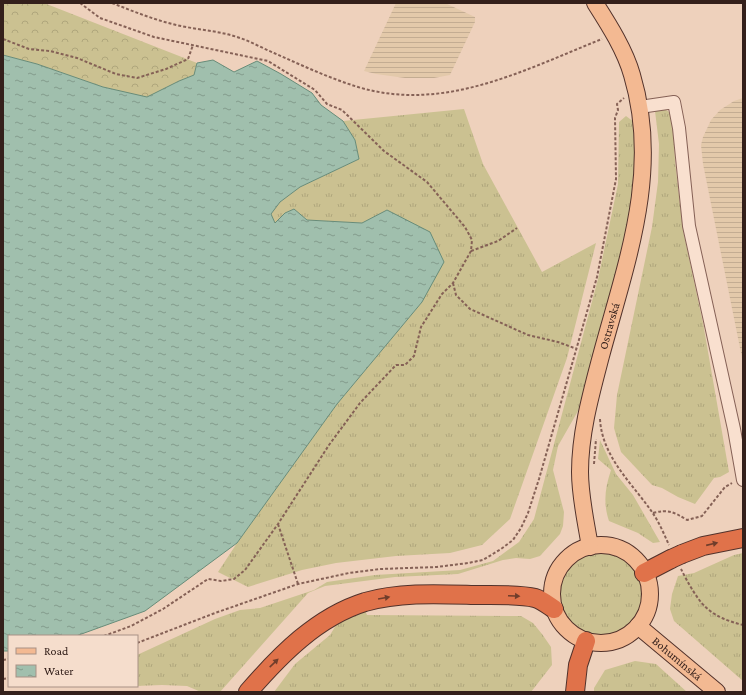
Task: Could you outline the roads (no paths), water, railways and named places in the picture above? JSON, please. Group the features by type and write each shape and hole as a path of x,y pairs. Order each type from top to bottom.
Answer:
{"highway":[{"path":"644,573 703,546 743,538"},
{"path":"248,692 267,670 303,637 339,613 365,602 393,597 440,594 516,596 536,598 554,609"},
{"path":"575,692 578,665 586,641"},
{"path":"561,692 578,665"}],"main road":[{"name":"Ostravská","path":"590,546 581,498 580,471 582,443 593,386 636,225 641,198 644,154 640,107 632,75 626,58 595,3"},
{"path":"590,546 605,546 619,549 631,556 644,573 648,582 649,600 645,614 638,626 627,635 614,641 600,643 586,641 574,635 564,626 554,609 552,591 556,574 564,562 574,554 590,546"},
{"name":"Bohumínská","path":"638,626 717,692"}],"street":[{"path":"640,107 674,102 679,128 689,226 734,429 743,479"}],"water":[{"path":"3,55 37,64 103,87 147,97 194,75 197,63 213,60 234,72 257,61 312,93 321,105 343,121 355,140 359,159 300,187 280,202 271,214 275,223 285,213 294,209 307,220 362,223 387,210 430,232 444,262 422,302 337,404 237,543 145,611 79,635 8,635 8,651 3,651"}]}
